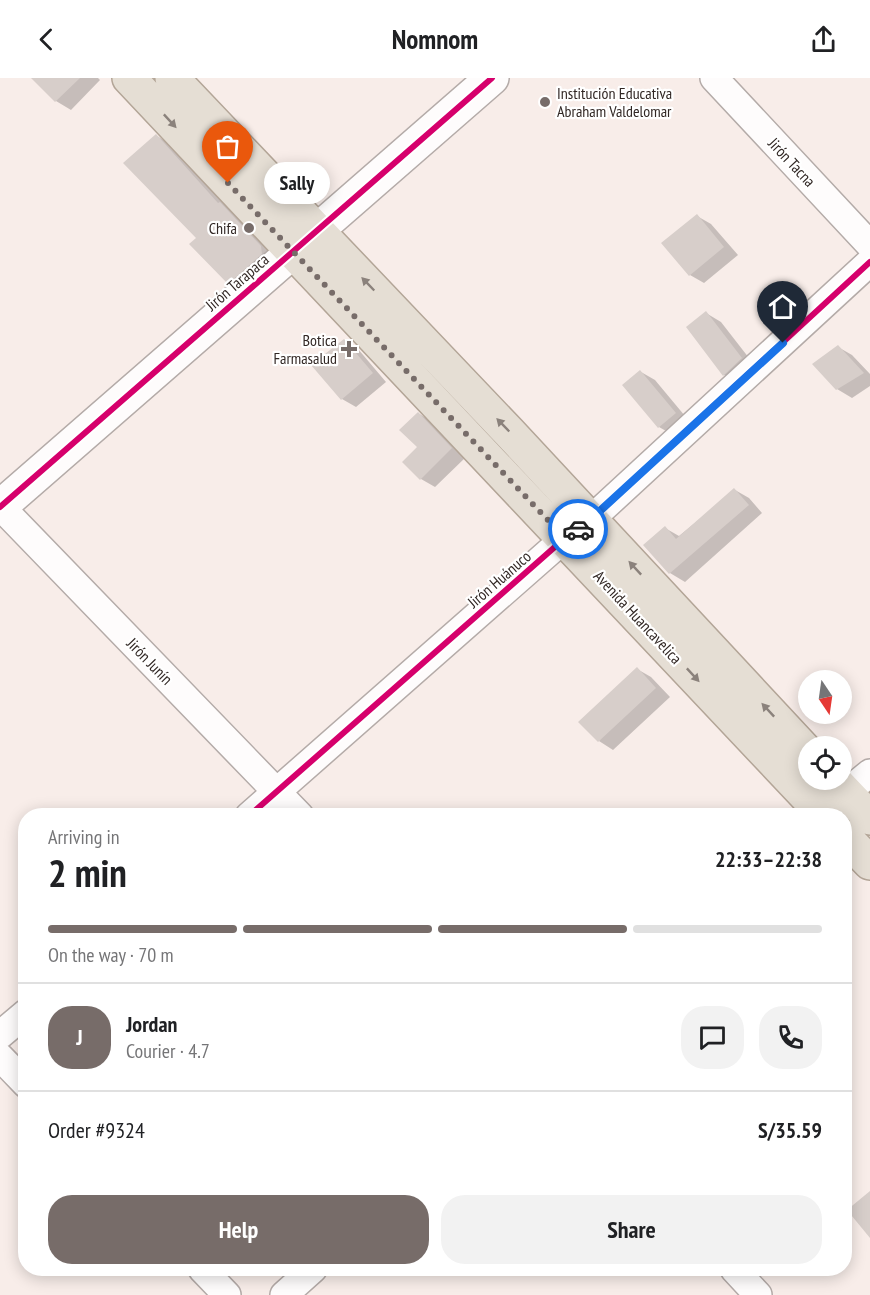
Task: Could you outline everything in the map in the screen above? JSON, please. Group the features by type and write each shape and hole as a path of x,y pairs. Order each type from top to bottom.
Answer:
{"highway":[{"name":"Avenida Huancavelica","path":"129,78 305,241 577,530 836,798 870,818"},
{"name":"Avenida Huancavelica","path":"172,78 305,241"},
{"name":"Avenida Huancavelica","path":"577,530 798,743"},
{"path":"852,844 870,863"}],"street":[{"name":"Jirón Tarapaca","path":"0,507 492,78"},
{"name":"Jirón Tacna","path":"714,78 870,245"},
{"name":"Jirón Huánuco","path":"258,808 577,530 870,262"},
{"name":"Jirón Junín","path":"0,507 292,808"},
{"path":"0,1035 18,1019"},
{"path":"0,1057 18,1076"},
{"path":"209,1276 227,1295"},
{"path":"284,1295 305,1276"},
{"path":"740,1276 758,1295"}],"building":[{"path":"31,78 80,78 55,102"},
{"path":"156,134 218,203 220,202 261,246 262,254 228,284 189,244 196,238 123,163"},
{"path":"697,214 724,247 689,276 661,243"},
{"path":"706,311 742,358 723,376 686,327"},
{"path":"344,339 373,373 341,400 311,365"},
{"path":"838,345 864,373 836,390 812,364"},
{"path":"640,370 676,413 658,428 622,385"},
{"path":"418,412 452,448 420,480 402,462 417,447 399,430"},
{"path":"734,488 749,505 669,574 643,545 665,526 676,539"},
{"path":"637,667 656,688 598,742 578,722"},
{"path":"870,1191 870,1238 852,1216 852,1206"}],"cycle path":[{"path":"0,507 492,78"},
{"path":"258,808 565,538 590,520 870,262"}],"way so far":[{"path":"228,183 565,538 578,529"}],"place":[{"name":"Institución Educativa Abraham Valdelomar","path":"545,102"},
{"name":"Sally","path":"228,183"},
{"name":"Chifa","path":"249,228"},
{"name":"Botica Farmasalud","path":"349,349"}],"route":[{"path":"578,529 783,343"}]}
